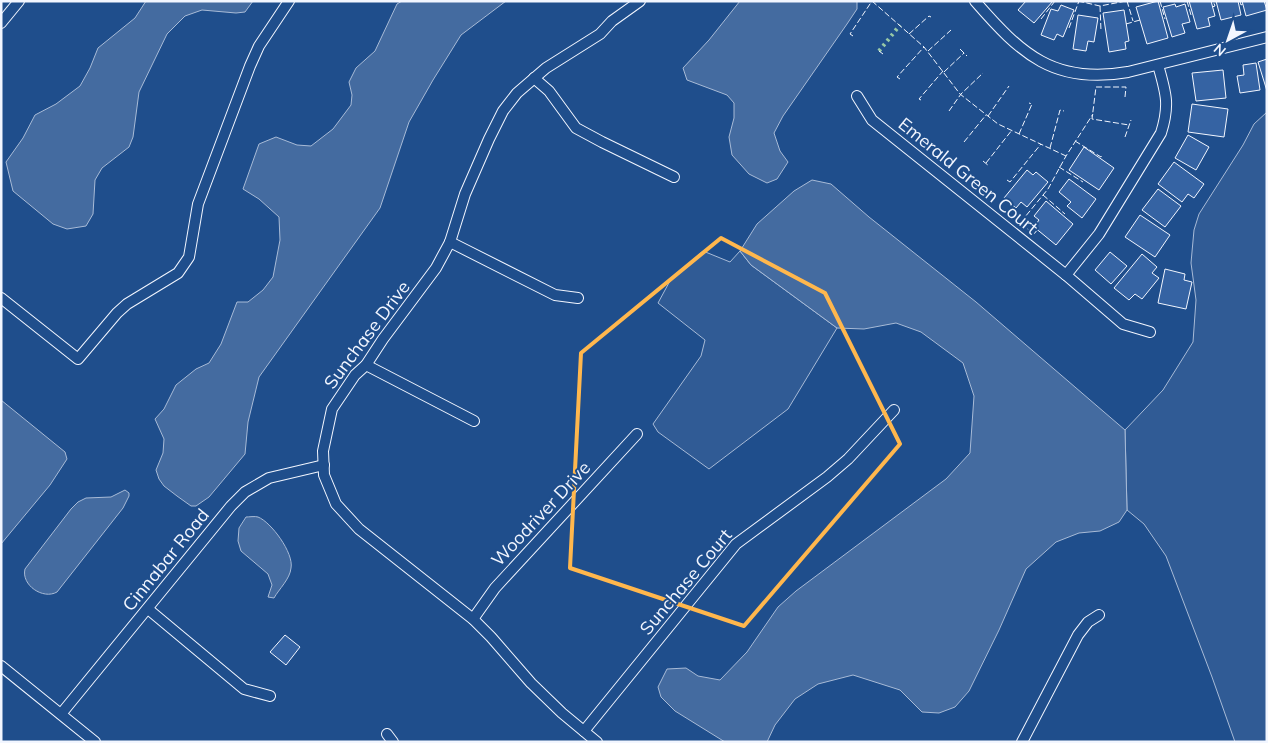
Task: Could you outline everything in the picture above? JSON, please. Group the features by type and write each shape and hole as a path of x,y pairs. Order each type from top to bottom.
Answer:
{"street":[{"path":"1,24 19,1"},
{"path":"1,298 78,359 126,304 178,273 189,257 198,204 250,66 259,46 289,1"},
{"name":"Sunchase Drive","path":"596,742 531,683 473,619 359,530 336,504 324,475 323,450 332,409 355,375 366,365 436,268 450,242 465,194 503,111 517,93 546,68 600,34 612,21 640,1"},
{"path":"975,1 1019,48 1039,61 1053,68 1092,76 1120,74 1158,66 1267,37"},
{"path":"1066,276 1099,234 1161,134 1167,116 1167,101 1158,66"},
{"path":"534,78 549,92 576,128 674,177"},
{"name":"Emerald Green Court","path":"856,96 872,120 1123,324 1150,332"},
{"path":"450,242 555,295 578,298"},
{"path":"366,365 474,422"},
{"name":"Sunchase Court","path":"584,731 736,544 827,477 873,434 894,410"},
{"name":"Woodriver Drive","path":"473,619 495,588 637,434"},
{"name":"Cinnabar Road","path":"61,714 231,506 245,492 269,478 324,465"},
{"path":"148,609 244,689 270,696"},
{"path":"1022,742 1078,634 1088,622 1099,615"},
{"path":"1,666 95,742"}],"highlighted area":[{"path":"721,238 825,293 900,444 744,626 570,568 581,353"}],"shaded area":[{"path":"146,1 253,1 245,12 202,10 185,16 167,34 139,92 133,137 129,147 102,168 95,180 93,214 86,226 67,229 53,224 13,191 6,162 23,138 35,115 56,104 80,86 98,48 135,18"},
{"path":"402,1 506,1 461,35 409,122 380,208 259,377 248,422 245,454 209,497 196,506 191,506 164,486 159,479 156,470 163,453 164,439 155,419 164,409 176,385 196,369 209,363 221,344 237,302 248,302 263,290 273,277 280,240 279,217 259,199 243,189 259,144 276,137 297,145 311,146 333,129 351,105 352,95 349,82 356,68 375,51 397,4"},
{"path":"740,1 857,1 857,9 783,116 774,133 780,151 788,162 777,179 767,183 749,174 732,155 729,137 734,118 734,103 727,95 687,80 683,68 709,40"},
{"path":"1267,112 1267,742 1235,742 1166,556 1144,524 1127,510 1125,430 1163,390 1193,342 1196,300 1191,263 1194,230 1199,214 1243,145 1254,124"},
{"path":"812,180 831,184 869,217 976,302 1125,430 1127,510 1119,522 1100,531 1079,533 1056,542 1026,569 969,691 955,707 939,713 922,712 900,690 853,675 818,684 795,699 775,725 767,742 725,742 675,711 661,697 658,687 667,669 686,668 698,676 720,680 747,652 778,607 796,591 946,479 970,453 974,396 963,363 921,332 896,323 864,329 837,328 751,265 740,251 757,224 794,191"},
{"path":"703,251 730,262 740,251 751,265 837,328 788,409 709,469 658,432 653,424 701,356 705,340 658,303 671,279"},
{"path":"1,400 65,452 67,459 50,485 1,544"},
{"path":"125,490 129,493 129,496 123,508 57,592 46,594 34,590 26,580 25,569 71,509 78,502 86,498 111,497"},
{"path":"246,517 258,517 269,525 275,531 289,554 291,562 290,572 274,598 268,597 272,585 268,574 241,551 238,541 239,528"}],"building":[{"path":"1026,1 1053,1 1034,23 1018,10"},
{"path":"1158,1 1168,38 1147,44 1136,7"},
{"path":"1189,1 1211,1 1215,16 1208,18 1210,26 1197,29"},
{"path":"1216,1 1238,1 1241,15 1221,20"},
{"path":"1242,1 1264,1 1267,10 1246,16"},
{"path":"1175,4 1176,7 1185,4 1190,22 1182,24 1185,33 1172,37 1163,7"},
{"path":"1061,5 1074,10 1063,37 1057,34 1054,40 1041,35 1051,9 1058,11"},
{"path":"1124,10 1129,41 1125,42 1126,49 1109,52 1103,13"},
{"path":"1078,15 1098,18 1094,42 1088,41 1086,51 1073,49"},
{"path":"1267,59 1267,91 1258,62"},
{"path":"1256,63 1260,90 1240,93 1237,76 1244,75 1243,65"},
{"path":"1223,70 1226,98 1196,101 1192,73"},
{"path":"1192,104 1228,109 1224,137 1188,132"},
{"path":"1188,135 1209,147 1196,170 1175,158"},
{"path":"1084,147 1114,168 1099,190 1069,170"},
{"path":"1174,162 1204,184 1194,198 1188,194 1182,202 1158,184"},
{"path":"1027,170 1033,175 1036,172 1048,182 1027,207 1021,202 1016,208 1004,198"},
{"path":"1069,179 1096,199 1082,218 1067,206 1071,202 1059,192"},
{"path":"1158,189 1181,206 1165,227 1142,210"},
{"path":"1046,201 1073,224 1056,245 1034,227 1039,220 1034,216"},
{"path":"1140,215 1170,235 1155,257 1125,237"},
{"path":"1110,252 1127,266 1111,284 1095,270"},
{"path":"1142,254 1157,267 1152,273 1159,278 1142,299 1135,294 1129,300 1114,288"},
{"path":"1165,269 1185,274 1184,280 1192,282 1186,309 1158,303"},
{"path":"285,635 300,647 286,665 270,652"}],"hedge":[{"path":"879,51 900,25"}],"fence":[{"path":"872,1 924,47 960,94 998,124 1066,156"},
{"path":"853,36 850,34 872,1"},
{"path":"1041,19 1055,1"},
{"path":"1078,1 1100,6 1126,1"},
{"path":"1069,28 1079,1"},
{"path":"1127,1 1133,21"},
{"path":"1160,1 1165,19"},
{"path":"1187,1 1191,15"},
{"path":"1212,7 1215,6 1213,1"},
{"path":"1240,1 1241,5 1243,4"},
{"path":"1100,6 1101,31"},
{"path":"909,34 929,16 931,17"},
{"path":"1126,24 1140,20"},
{"path":"928,51 951,30"},
{"path":"900,79 897,77 924,47"},
{"path":"960,49 967,56"},
{"path":"879,51 883,54"},
{"path":"944,72 964,53"},
{"path":"921,100 919,99 943,71"},
{"path":"949,111 961,94 983,73"},
{"path":"988,116 1009,86"},
{"path":"1125,97 1126,87 1096,87 1092,119 1129,125"},
{"path":"1019,134 1032,104 1029,103"},
{"path":"1050,148 1060,110 1064,111"},
{"path":"1038,229 1034,234 1020,223 1048,189 1066,156 1093,114"},
{"path":"964,142 986,115"},
{"path":"1125,137 1131,120"},
{"path":"986,163 1012,130"},
{"path":"1075,141 1101,157 1102,155"},
{"path":"1007,180 1010,182 1041,144"},
{"path":"983,161 989,166"},
{"path":"1059,167 1083,182"},
{"path":"1043,195 1065,214"}]}
